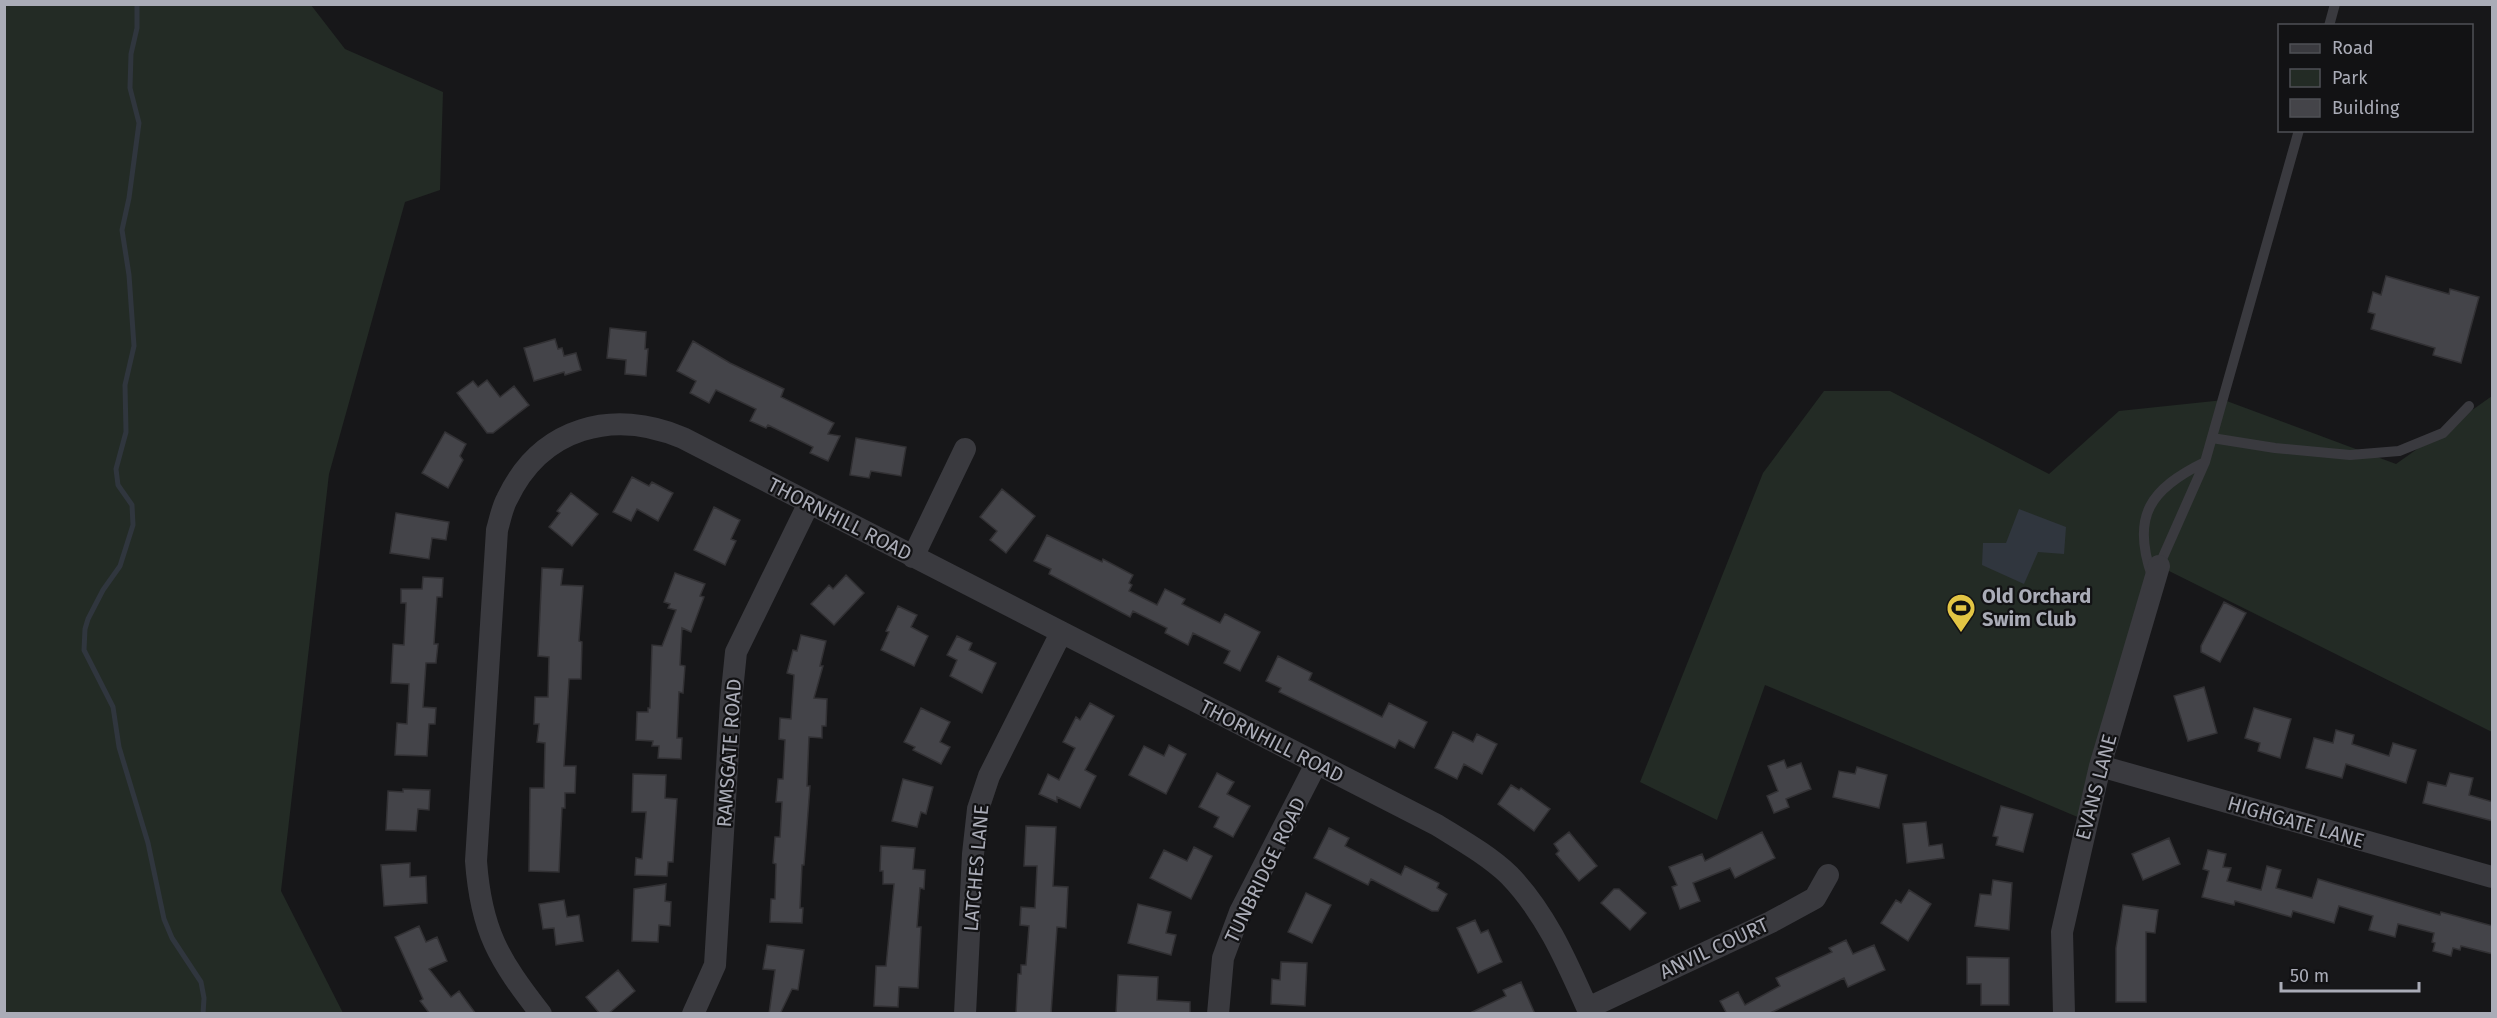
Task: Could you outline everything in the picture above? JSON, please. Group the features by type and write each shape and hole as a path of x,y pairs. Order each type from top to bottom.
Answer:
{"street":[{"name":"THORNHILL ROAD","path":"541,1014 510,974 500,956 487,925 478,888 476,861 496,540 506,500 534,458 555,441 599,424 633,424 663,429 683,438 1437,825 1472,846 1509,875 1545,922 1562,952 1589,1011"},
{"path":"913,557 965,449"},
{"name":"RAMSGATE ROAD","path":"693,1014 715,965 736,652 810,504"},
{"name":"EVANS LANE","path":"2064,1014 2062,932 2100,766 2157,574"},
{"name":"LATCHES LANE","path":"965,1014 974,843 978,809 989,776 1061,633"},
{"name":"TUNBRIDGE ROAD","path":"1218,1014 1223,958 1240,912 1316,764"},
{"name":"HIGHGATE LANE","path":"2100,766 2493,877"},
{"name":"ANVIL COURT","path":"1589,1011 1815,898 1828,875"}],"lane":[{"path":"2330,24 2335,4"},
{"path":"2157,574 2205,462 2298,132"},
{"path":"2212,438 2275,448 2350,455 2399,451 2444,433 2469,406"},
{"path":"2157,574 2144,553 2144,522 2155,496 2178,475 2205,462"}],"green space":[{"path":"5,4 311,5 345,49 443,92 440,190 405,202 329,474 281,891 343,1013 5,1013"},
{"path":"1824,391 1890,391 2049,474 2119,411 2224,400 2396,464 2492,396 2492,732 2159,566 2087,821 1765,685 1717,820 1640,782 1763,473"}],"shaded area":[{"path":"2019,509 2066,527 2064,554 2038,552 2024,584 1982,565 1983,543 2006,543"}],"building":[{"path":"2386,276 2449,294 2450,289 2479,297 2461,363 2433,355 2435,348 2371,329 2375,314 2368,312 2373,292 2381,295"},
{"path":"610,328 646,332 645,349 648,349 646,376 625,374 626,360 607,358"},
{"path":"555,339 558,349 562,348 564,356 576,353 581,370 565,375 564,372 534,381 524,348"},
{"path":"693,341 730,363 784,389 781,397 834,423 828,434 840,436 828,461 810,453 813,447 768,425 766,428 750,421 756,409 716,390 709,403 690,393 696,381 677,371"},
{"path":"487,380 500,397 514,386 529,405 493,433 487,433 457,393 473,381 478,387"},
{"path":"445,432 466,444 460,456 463,460 448,488 422,473"},
{"path":"856,438 906,447 901,476 871,471 869,478 850,475"},
{"path":"632,477 649,486 652,482 673,493 658,521 637,509 631,521 613,512"},
{"path":"1002,489 1035,516 1006,553 990,540 997,531 980,517"},
{"path":"571,493 598,514 572,546 549,527 560,513 557,511"},
{"path":"714,507 740,520 731,539 736,541 725,565 694,550"},
{"path":"396,513 449,522 446,540 432,538 429,559 390,553"},
{"path":"1047,535 1102,562 1103,559 1133,575 1129,583 1132,585 1129,591 1157,605 1165,589 1185,599 1182,604 1220,623 1225,614 1260,632 1240,671 1224,663 1230,651 1193,633 1188,645 1165,633 1167,628 1133,611 1130,617 1049,574 1051,569 1034,561"},
{"path":"542,568 563,569 561,585 583,586 579,641 582,642 581,679 569,679 564,766 576,766 575,793 565,793 565,808 562,808 559,872 529,871 530,788 544,788 545,743 537,742 539,724 534,724 535,697 548,697 549,657 538,656"},
{"path":"675,573 705,584 700,596 704,597 691,632 682,628 680,665 685,666 683,693 679,692 677,738 682,738 681,759 658,758 659,746 652,746 653,741 636,740 637,712 648,712 650,708 652,645 662,646 676,610 668,608 670,604 664,602"},
{"path":"846,575 864,593 834,625 811,604 829,585 833,589"},
{"path":"423,577 443,578 442,597 437,597 434,644 438,644 436,663 426,663 423,707 436,708 435,724 429,724 427,756 395,755 397,723 407,724 409,684 391,683 393,644 404,645 406,603 401,603 401,589 422,589"},
{"path":"2224,602 2246,613 2220,662 2201,652 2201,646"},
{"path":"898,606 917,615 911,627 928,636 914,666 881,650 889,632 886,631"},
{"path":"801,635 826,641 820,666 823,666 814,698 827,699 826,726 822,726 822,738 809,737 807,786 810,786 804,865 802,865 800,908 803,908 802,923 770,922 771,899 775,899 776,864 773,863 775,837 780,837 782,802 776,802 778,779 783,779 785,740 779,739 780,718 791,719 794,675 787,673 793,650 797,651"},
{"path":"957,636 972,643 969,650 996,663 982,693 950,676 957,660 947,655"},
{"path":"1278,656 1312,673 1309,680 1382,717 1389,703 1427,722 1414,748 1399,740 1395,748 1279,692 1281,688 1266,681"},
{"path":"2204,687 2217,733 2188,741 2174,696"},
{"path":"1090,703 1114,716 1085,770 1096,776 1080,808 1057,797 1057,802 1039,794 1048,774 1059,780 1075,748 1063,742 1076,717 1080,720"},
{"path":"921,708 950,722 940,742 950,747 941,764 913,750 915,747 904,742"},
{"path":"2254,708 2291,719 2280,758 2258,751 2260,743 2245,738"},
{"path":"2336,730 2354,735 2352,744 2389,756 2393,743 2416,750 2406,783 2346,764 2342,778 2306,768 2314,738 2333,743"},
{"path":"1453,732 1473,742 1477,734 1497,744 1482,774 1464,764 1457,779 1435,768"},
{"path":"1169,745 1186,754 1166,794 1129,775 1144,746 1164,756"},
{"path":"1784,760 1787,768 1801,763 1811,789 1786,799 1789,807 1774,813 1767,796 1778,791 1768,766"},
{"path":"1857,767 1887,775 1879,808 1833,797 1839,771 1855,774"},
{"path":"1217,773 1234,782 1227,794 1250,806 1233,837 1214,827 1219,817 1199,807"},
{"path":"2450,773 2473,778 2469,795 2493,802 2493,821 2423,803 2428,782 2446,786"},
{"path":"633,774 666,775 665,798 677,799 673,862 668,862 667,876 635,875 636,858 642,859 646,812 632,812"},
{"path":"903,779 933,787 926,814 921,812 917,827 892,821"},
{"path":"1511,785 1519,790 1521,788 1550,809 1534,831 1498,804"},
{"path":"403,789 430,790 429,810 418,809 416,831 386,830 388,791 403,792"},
{"path":"2001,806 2033,814 2023,852 1996,845 1998,837 1993,836"},
{"path":"1926,822 1929,846 1942,844 1944,858 1907,863 1903,824"},
{"path":"1026,826 1056,827 1053,886 1068,887 1066,928 1057,927 1051,1014 1016,1014 1018,974 1021,974 1021,965 1026,965 1029,926 1020,925 1021,907 1035,908 1037,866 1024,866"},
{"path":"1329,828 1349,838 1345,846 1401,875 1405,866 1439,883 1437,888 1447,894 1438,911 1432,911 1371,879 1368,885 1314,858"},
{"path":"1569,832 1597,866 1579,881 1556,854 1559,851 1554,844"},
{"path":"1762,832 1775,858 1735,878 1730,868 1693,883 1700,901 1680,909 1672,887 1677,885 1669,867 1702,854 1705,861"},
{"path":"2169,838 2180,864 2143,880 2132,854"},
{"path":"881,846 915,848 913,869 925,870 924,889 920,888 917,927 921,927 918,988 899,987 898,1007 874,1006 876,966 886,966 894,884 883,884 883,871 880,871"},
{"path":"1194,847 1212,856 1191,899 1150,878 1164,850 1187,861"},
{"path":"2208,850 2226,854 2223,867 2231,868 2227,881 2261,890 2267,866 2281,870 2276,888 2312,898 2318,879 2440,915 2441,912 2493,926 2493,954 2461,946 2460,950 2453,948 2451,956 2433,951 2434,933 2398,924 2395,937 2369,930 2373,916 2339,906 2334,923 2293,911 2291,917 2235,901 2234,905 2202,897 2209,871 2203,869"},
{"path":"410,863 410,877 426,876 427,903 384,906 381,865"},
{"path":"1993,880 2012,883 2009,930 1975,926 1980,894 1991,895"},
{"path":"666,884 665,901 671,902 670,926 659,925 658,942 632,941 634,889"},
{"path":"1614,889 1619,889 1646,913 1630,930 1601,903"},
{"path":"1909,890 1931,904 1908,941 1881,923 1896,900 1901,903"},
{"path":"1306,893 1331,905 1312,943 1288,932"},
{"path":"564,900 567,917 579,915 583,941 556,945 554,928 543,929 539,904"},
{"path":"1138,904 1171,912 1166,933 1176,935 1171,955 1128,943"},
{"path":"2123,905 2158,910 2155,933 2146,932 2146,1002 2116,1002 2116,948"},
{"path":"1475,920 1481,933 1488,930 1502,962 1478,973 1457,928"},
{"path":"419,926 426,942 437,937 447,961 429,969 451,997 459,991 476,1014 430,1014 420,1001 423,999 395,937"},
{"path":"1846,940 1853,954 1874,945 1885,970 1848,987 1844,978 1768,1014 1727,1014 1720,1001 1738,992 1745,1005 1780,986 1776,978 1832,952 1829,948"},
{"path":"767,945 804,950 798,990 792,989 780,1014 769,1014 775,970 763,969"},
{"path":"1967,957 2009,958 2009,1005 1981,1005 1981,984 1967,984"},
{"path":"1281,962 1307,963 1305,1006 1271,1004 1272,979 1280,980"},
{"path":"618,970 635,991 608,1014 600,1014 586,997"},
{"path":"1118,975 1158,977 1157,1000 1190,1002 1190,1014 1116,1014"},
{"path":"1521,982 1535,1014 1468,1014 1506,996 1503,990"}],"waterway":[{"path":"137,4 137,28 131,54 130,88 139,123 129,198 122,230 129,275 134,346 125,385 126,432 116,469 118,485 132,505 133,525 120,566 103,590 88,619 84,650 113,707 119,747 148,843 164,919 172,938 201,982 204,998 203,1014"}],"place":[{"name":"Old Orchard Swim Club","path":"1961,634"}]}
